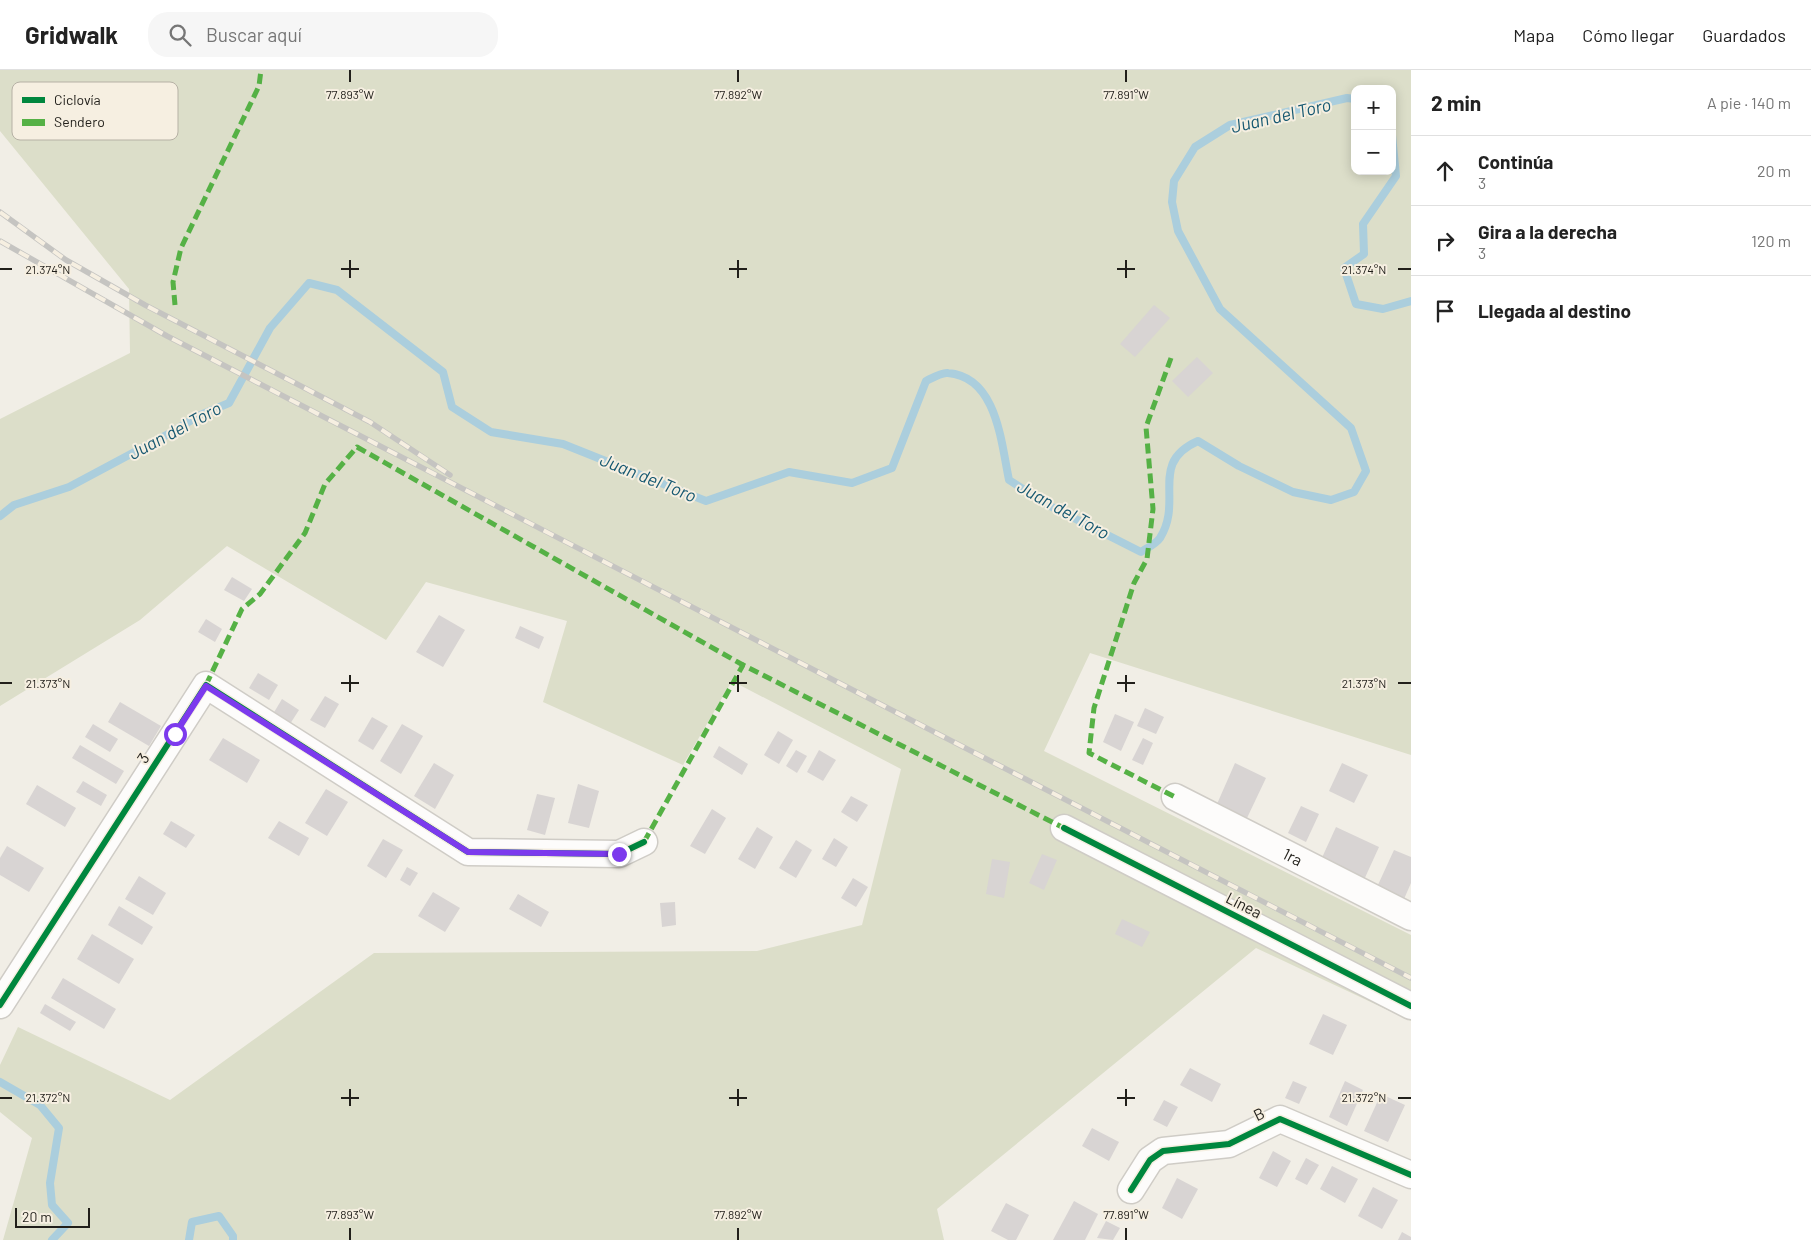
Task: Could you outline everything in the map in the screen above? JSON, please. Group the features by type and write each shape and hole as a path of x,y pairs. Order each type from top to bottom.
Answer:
{"street":[{"name":"3","path":"0,1005 206,686 468,852 619,854 644,842"},
{"name":"1ra","path":"1175,797 1411,916"},
{"name":"Línea","path":"1064,828 1411,1006"},
{"name":"B","path":"1131,1190 1150,1160 1163,1151 1230,1144 1280,1119 1411,1175"}],"green space":[{"path":"0,70 1411,70 1411,755 1090,653 1044,751 1411,935 1411,1021 1256,948 937,1209 944,1240 3,1240 32,1138 0,1112 0,1065 18,1027 170,1100 374,953 757,951 862,925 901,769 732,681 683,765 543,702 567,621 426,582 386,640 227,546 140,620 0,706 0,419 130,353 129,289 0,131"}],"building":[{"path":"1154,305 1170,318 1135,357 1120,344"},
{"path":"1197,357 1213,373 1188,397 1172,381"},
{"path":"232,577 252,589 244,601 224,590"},
{"path":"439,615 465,630 443,667 416,652"},
{"path":"206,619 222,629 215,642 198,632"},
{"path":"520,626 544,637 539,649 515,638"},
{"path":"258,673 278,685 269,700 249,688"},
{"path":"325,696 339,704 325,728 310,720"},
{"path":"282,699 299,710 290,724 273,714"},
{"path":"120,702 161,726 149,746 108,722"},
{"path":"1145,708 1164,717 1156,734 1137,726"},
{"path":"1115,714 1134,722 1121,751 1103,742"},
{"path":"372,717 388,726 373,750 358,741"},
{"path":"93,724 118,739 110,752 85,737"},
{"path":"402,724 423,736 401,774 380,761"},
{"path":"778,731 793,740 779,764 764,755"},
{"path":"223,738 260,760 247,783 209,760"},
{"path":"1143,738 1153,743 1143,765 1132,760"},
{"path":"80,745 124,771 116,784 72,758"},
{"path":"719,746 748,764 742,775 713,757"},
{"path":"796,750 807,756 797,773 786,766"},
{"path":"819,750 836,760 823,781 807,772"},
{"path":"434,763 454,775 435,809 414,796"},
{"path":"1235,763 1266,778 1247,818 1217,804"},
{"path":"1342,763 1368,775 1354,803 1329,791"},
{"path":"83,781 107,795 101,806 76,792"},
{"path":"578,784 599,791 589,828 568,823"},
{"path":"37,785 76,808 65,827 26,804"},
{"path":"326,789 348,802 327,836 305,823"},
{"path":"537,794 555,798 545,835 527,830"},
{"path":"851,796 868,805 857,822 841,812"},
{"path":"1301,806 1319,814 1306,842 1288,833"},
{"path":"712,809 726,818 705,854 690,846"},
{"path":"171,821 195,835 186,848 163,834"},
{"path":"279,821 309,838 299,856 268,838"},
{"path":"757,827 773,837 755,869 738,859"},
{"path":"1336,827 1379,847 1363,882 1320,862"},
{"path":"834,838 848,847 836,867 822,859"},
{"path":"383,839 403,850 386,878 367,866"},
{"path":"796,840 812,850 796,878 779,868"},
{"path":"7,846 44,868 29,892 0,875 0,858"},
{"path":"1394,850 1411,857 1411,883 1404,899 1377,887"},
{"path":"1042,854 1057,860 1044,890 1029,883"},
{"path":"992,859 1010,862 1004,898 986,894"},
{"path":"407,867 418,873 410,886 400,880"},
{"path":"139,876 166,893 153,915 125,899"},
{"path":"853,878 868,887 856,907 841,898"},
{"path":"433,892 460,908 445,932 418,916"},
{"path":"518,894 549,912 541,927 509,909"},
{"path":"675,902 676,925 662,927 660,903"},
{"path":"119,906 153,927 142,945 108,925"},
{"path":"1122,919 1150,932 1142,947 1115,934"},
{"path":"92,934 134,959 119,984 77,959"},
{"path":"63,978 116,1009 104,1029 51,998"},
{"path":"45,1004 76,1022 70,1031 40,1013"},
{"path":"1323,1014 1347,1025 1333,1055 1309,1044"},
{"path":"1190,1068 1221,1084 1212,1102 1180,1085"},
{"path":"1293,1081 1307,1087 1299,1104 1285,1098"},
{"path":"1345,1081 1363,1090 1347,1126 1329,1117"},
{"path":"1381,1094 1405,1105 1388,1142 1364,1131"},
{"path":"1164,1100 1178,1107 1167,1127 1153,1120"},
{"path":"1092,1128 1119,1142 1109,1161 1082,1146"},
{"path":"1273,1151 1291,1161 1277,1187 1259,1178"},
{"path":"1306,1158 1319,1165 1307,1185 1295,1179"},
{"path":"1332,1166 1358,1179 1345,1203 1320,1189"},
{"path":"1177,1178 1198,1189 1182,1219 1162,1208"},
{"path":"1373,1187 1398,1200 1382,1229 1358,1216"},
{"path":"1074,1201 1098,1214 1085,1240 1053,1240"},
{"path":"1006,1203 1029,1215 1016,1240 1008,1240 991,1231"},
{"path":"1106,1221 1120,1228 1113,1240 1097,1238"},
{"path":"1402,1232 1411,1237 1411,1240 1398,1240"}],"waterway":[{"name":"Juan del Toro","path":"0,516 14,505 69,487 198,416 229,403 270,328 309,283 337,290 443,372 452,407 491,432 563,444 706,501 789,472 852,483 892,468 926,381 946,373 964,377 977,386 987,399 999,430 1009,480 1048,505 1141,552 1160,538 1166,524 1169,510 1170,471 1174,460 1183,450 1198,441 1239,466 1293,492 1331,500 1354,492 1366,471 1351,428 1220,309 1178,231 1172,202 1174,181 1195,147 1230,125 1351,98"},
{"name":"Juan del Toro","path":"1396,175 1363,224 1364,254 1344,268 1356,304 1383,309 1411,301"},
{"path":"0,1082 40,1105 59,1128 50,1183 52,1205 68,1223 52,1240"},
{"path":"189,1240 192,1222 219,1216 233,1236 233,1240"}],"railway":[{"path":"0,212 66,260 145,305 370,422 450,475"},
{"path":"0,241 167,336 1411,978"}],"marked path":[{"path":"175,305 173,282 181,248 259,86 261,70"},
{"path":"1171,358 1146,427 1153,509 1147,559 1134,583 1094,708 1089,753 1175,797"},
{"path":"206,685 242,609 260,594 305,533 325,484 357,447 743,665"},
{"path":"644,842 743,665 1064,828"}],"cycle path":[{"path":"0,1005 206,685 468,852 619,854 644,842"},
{"path":"1064,828 1411,1006"},
{"path":"1131,1190 1150,1160 1163,1151 1229,1144 1280,1119 1411,1175"}],"route":[{"path":"175,734 206,686 468,852 619,854"}]}
